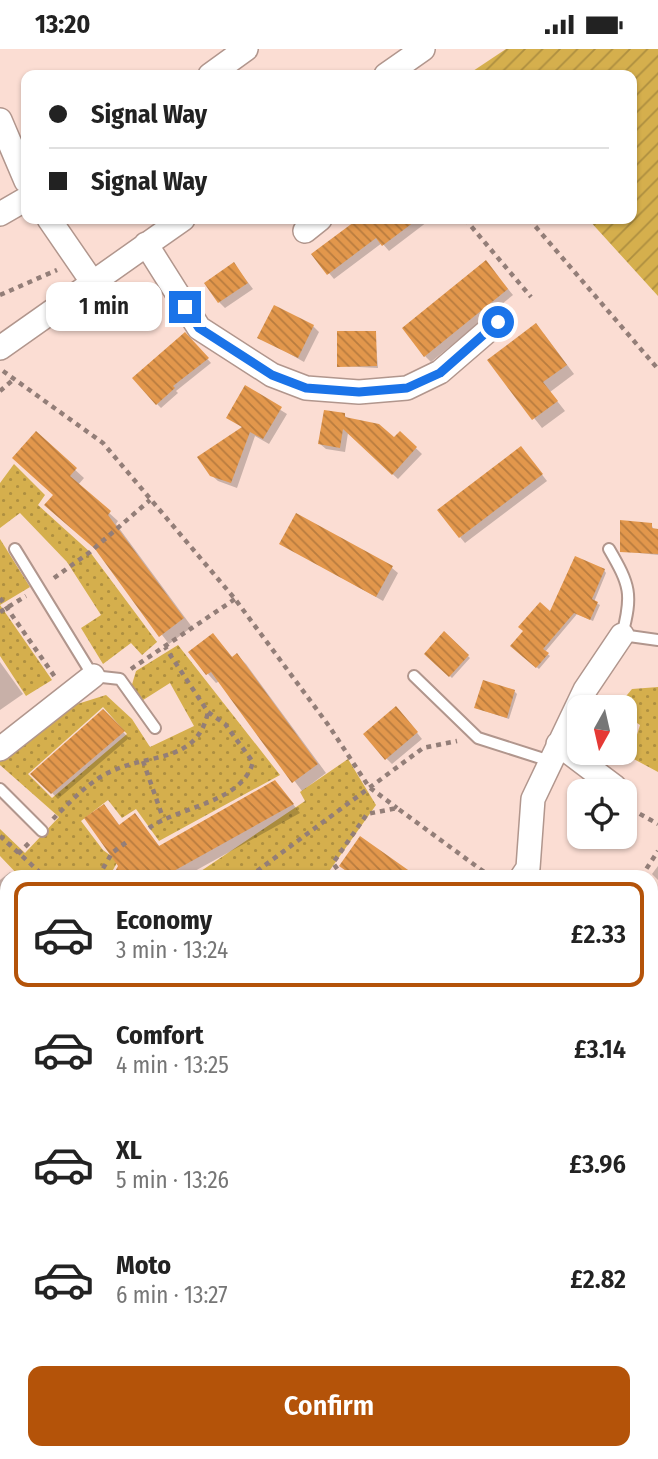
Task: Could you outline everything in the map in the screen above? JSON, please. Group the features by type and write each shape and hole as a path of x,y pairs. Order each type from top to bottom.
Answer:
{"street":[{"path":"393,70 423,49"},
{"path":"222,70 240,62"},
{"path":"0,120 19,145"},
{"path":"0,214 21,202"},
{"path":"52,224 93,283"},
{"path":"0,348 176,224"},
{"path":"146,244 199,328 272,375 306,388 359,392 407,388 440,373 498,322"},
{"path":"530,870 533,799 585,690 622,635"},
{"path":"0,749 93,676"},
{"path":"554,753 601,779"}],"lane":[{"path":"15,549 93,676 120,679 155,728"},
{"path":"609,549 624,575 631,603 622,635 658,640"},
{"path":"414,676 478,738 554,753"},
{"path":"0,789 42,831"}],"path":[{"path":"469,224 531,297"},
{"path":"533,224 658,369"},
{"path":"0,295 78,262"},
{"path":"0,369 103,443 235,599 329,726 369,787 481,870"},
{"path":"0,391 14,379"},
{"path":"0,612 90,552 150,500"},
{"path":"0,598 68,695"},
{"path":"120,679 235,599"},
{"path":"149,828 163,818 181,814 242,785 251,772 253,762 249,753 225,724 208,712 165,646"},
{"path":"18,854 91,784 112,771 180,751 194,743 205,726 208,712"},
{"path":"258,870 423,748 478,738"},
{"path":"143,761 163,818"},
{"path":"338,870 333,863 367,814 397,809"},
{"path":"637,812 658,824"},
{"path":"0,836 37,870"},
{"path":"101,870 112,853 128,841"},
{"path":"646,870 658,851"}],"shaded area":[{"path":"506,49 658,49 658,296 593,224 637,224 637,70 474,70"},
{"path":"14,464 45,495 38,505 90,552 157,642 142,655 131,643 103,664 81,628 101,615 67,562 20,513 0,528 0,483"},
{"path":"0,539 30,587 0,605"},
{"path":"0,605 52,680 26,696 0,656"},
{"path":"178,645 280,775 159,841 136,809 122,818 108,800 81,821 103,850 118,861 113,870 13,870 0,856 0,829 25,853 59,817 0,765 0,755 71,706 106,695 132,719 150,747 194,726 170,683 140,702 131,688 136,671","holes":["103,707 127,734 52,798 28,774"]},
{"path":"658,687 658,772 637,761 637,735 640,725 637,723 637,695 627,695 632,689"},
{"path":"348,759 376,805 330,870 202,870 305,801 300,792"}],"building":[{"path":"351,224 411,224 382,246 376,238 327,275 311,254"},
{"path":"486,260 508,289 424,357 402,328"},
{"path":"234,262 248,283 218,303 204,283"},
{"path":"274,305 314,325 298,358 257,338"},
{"path":"536,323 567,365 543,382 558,401 532,420 487,360"},
{"path":"337,331 376,331 377,366 337,367"},
{"path":"185,332 209,358 173,386 175,388 156,405 132,378"},
{"path":"245,385 282,407 263,439 250,432 231,483 210,476 197,457 242,427 226,418"},
{"path":"324,410 345,413 345,417 379,424 394,437 400,431 417,447 392,475 343,429 340,448 318,444"},
{"path":"36,431 77,468 70,476 111,511 108,515 184,618 159,637 95,549 44,505 53,495 12,458"},
{"path":"521,446 543,474 459,538 437,510"},
{"path":"296,513 393,566 376,597 279,544"},
{"path":"620,520 652,523 652,528 658,529 658,554 620,552"},
{"path":"575,556 605,569 592,599 598,602 590,620 574,613 543,649 549,653 536,668 510,646 523,631 518,627 540,602 550,611"},
{"path":"444,631 469,655 449,677 424,654"},
{"path":"213,633 232,657 237,653 318,764 292,783 211,672 206,675 188,652"},
{"path":"483,680 515,690 507,718 474,708"},
{"path":"396,706 418,732 385,760 363,734"},
{"path":"103,709 125,731 51,794 30,774"},
{"path":"275,780 294,804 176,870 116,870 118,866 84,818 104,804 119,825 135,813 159,846"},
{"path":"360,836 408,870 345,870 339,866"}],"route":[{"path":"185,307 199,328 272,375 306,388 359,392 407,388 440,373 498,322"}]}
